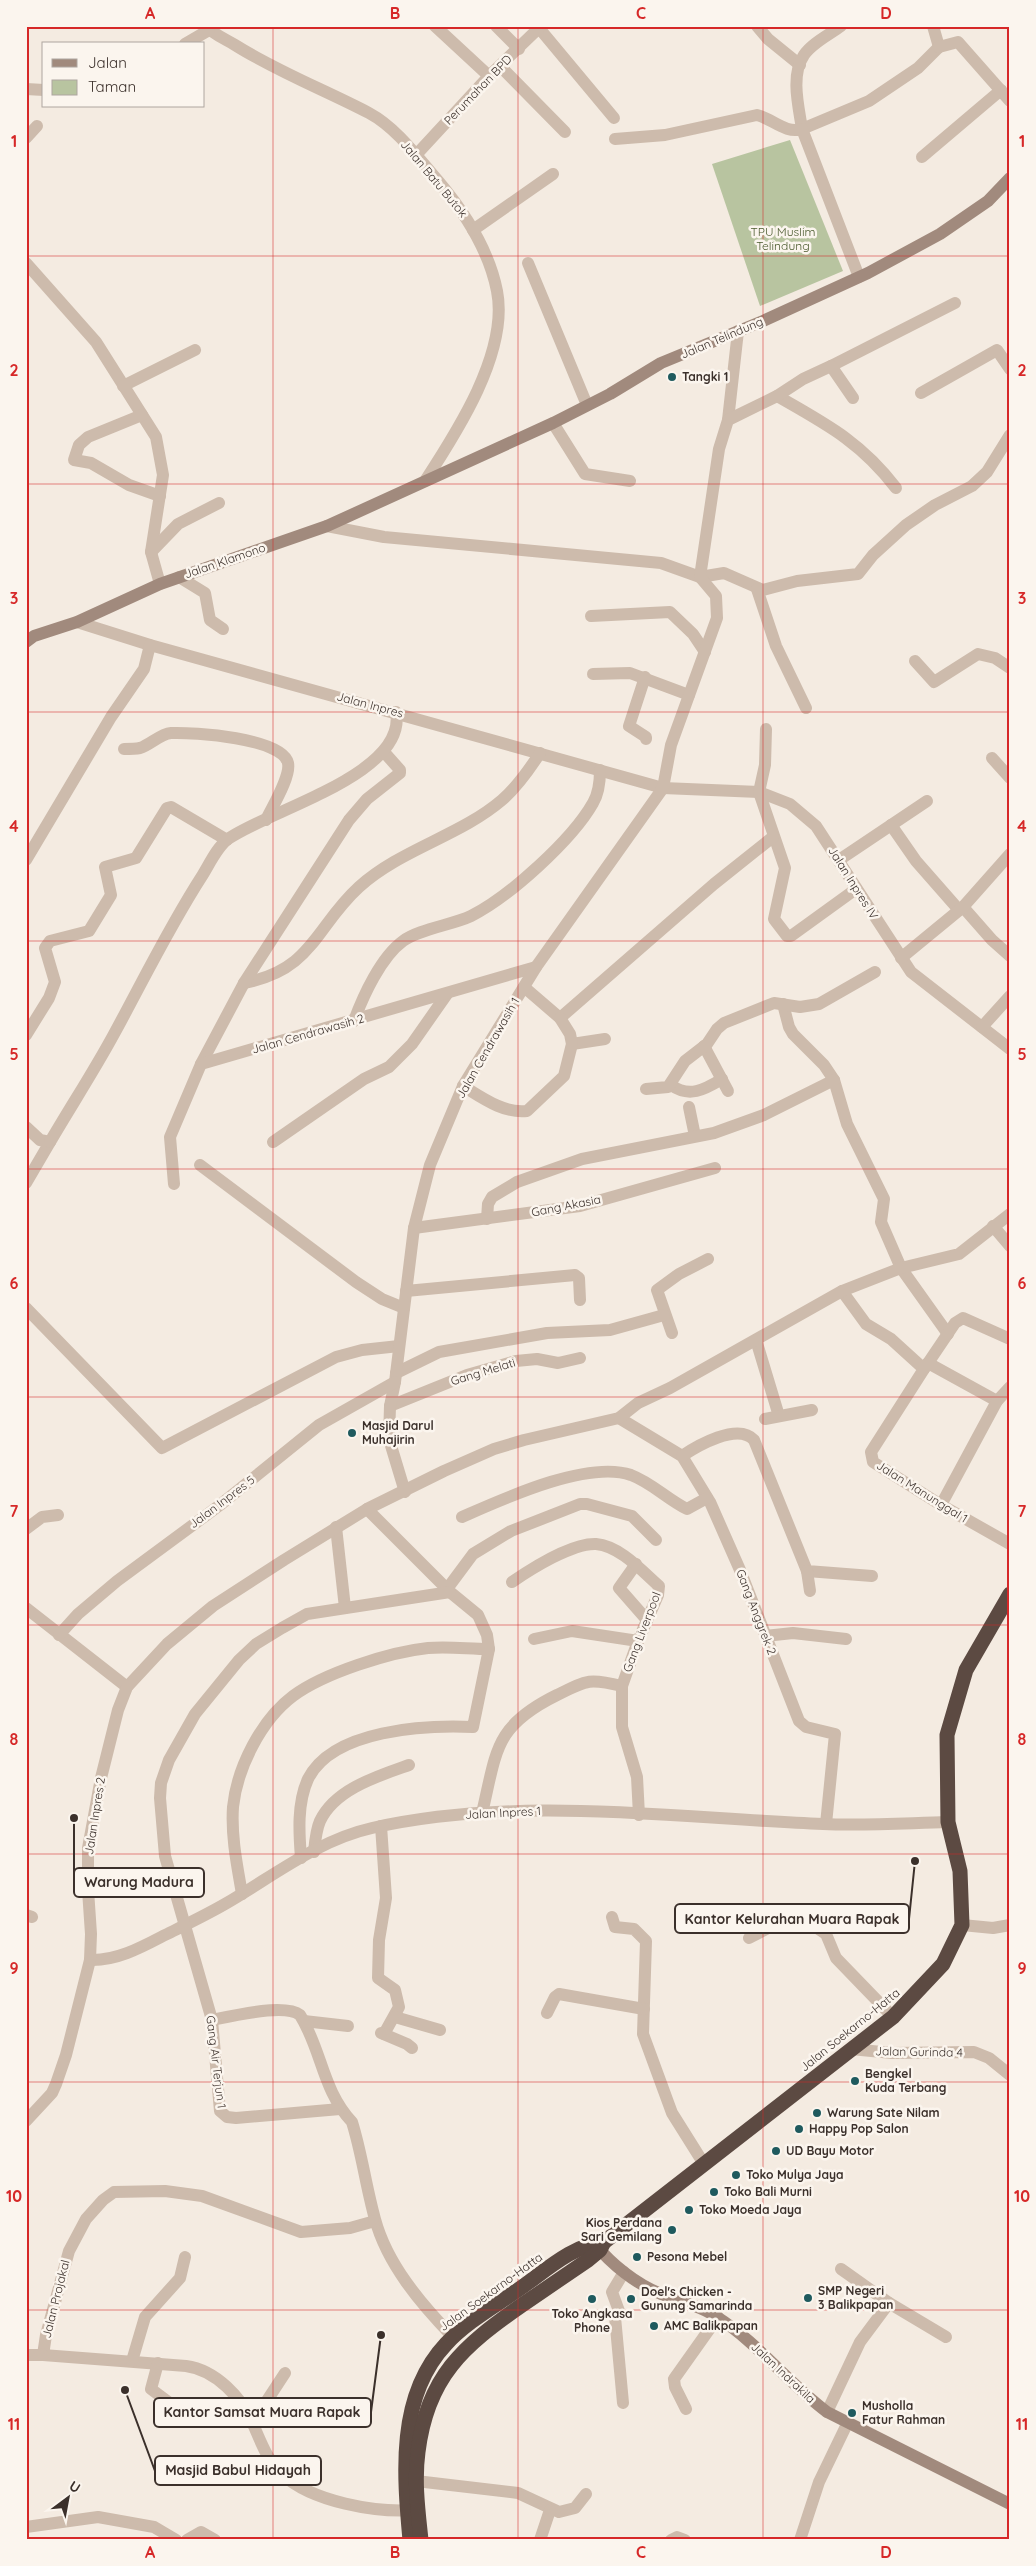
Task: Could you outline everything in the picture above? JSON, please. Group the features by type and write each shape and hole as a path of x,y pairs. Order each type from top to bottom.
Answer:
{"highway":[{"name":"Jalan Soekarno-Hatta","path":"410,2540 418,2453 426,2413 437,2386 452,2364 478,2336 599,2245 893,2017 943,1964 962,1925 960,1871 948,1822 947,1735 966,1670 1010,1594"},
{"name":"Jalan Soekarno-Hatta","path":"421,2540 413,2510 405,2456 410,2423 427,2371 453,2337 554,2265 599,2245"}],"main road":[{"name":"Jalan Telindung","path":"425,481 553,423 610,394 661,363 859,277 940,234 988,201 1010,178"},
{"name":"Jalan Klamono","path":"26,642 34,636 77,622 178,577 327,526 425,481"},
{"name":"Jalan Indrakila","path":"599,2245 624,2272 647,2288 718,2317 746,2339 802,2392 827,2412 1010,2504"}],"street":[{"path":"435,26 489,76"},
{"path":"496,26 519,49"},
{"path":"757,26 768,40 800,65"},
{"path":"842,26 808,50 800,65 797,97 802,129 859,277"},
{"path":"933,26 939,47"},
{"path":"540,27 614,118"},
{"name":"Perumahan BPD","path":"416,154 489,76 540,27"},
{"path":"188,42 208,28"},
{"name":"Jalan Batu Butok","path":"208,28 264,63 372,114 416,154 463,211 481,245 497,292 497,335 480,385 457,433 425,481"},
{"path":"615,139 665,135 757,116 766,118 783,128 796,131 869,101 918,68 939,47 958,42 1010,101"},
{"path":"500,66 565,132"},
{"path":"26,89 42,90"},
{"path":"922,157 1001,90"},
{"path":"26,138 37,126"},
{"path":"473,230 553,174"},
{"path":"26,263 96,342 156,437 162,460 163,475 152,540 152,552 160,584"},
{"path":"528,263 587,405"},
{"path":"728,420 777,396 802,379 955,303"},
{"path":"663,788 671,745 718,618 716,596 700,577 719,449 728,420 738,331"},
{"path":"123,386 195,350"},
{"path":"921,393 994,351 998,350 1010,369"},
{"path":"831,366 853,398"},
{"path":"777,396 853,442 878,464 896,488"},
{"path":"142,415 88,436 79,446 74,460 91,463 129,484 160,496"},
{"path":"553,423 585,474 630,481"},
{"path":"327,526 384,537 660,563 700,577 724,573 762,590 797,581 858,574 873,555 906,525 935,505 972,486 987,472 1010,435"},
{"path":"152,552 178,524 219,503"},
{"path":"178,577 205,593 210,620 223,629"},
{"path":"757,589 776,646 806,708"},
{"path":"591,616 670,612 679,618 693,634 705,652"},
{"name":"Jalan Inpres","path":"77,622 150,645 396,712 663,788"},
{"path":"26,860 111,717 144,669 150,645"},
{"path":"915,661 934,682 978,654 995,658 1010,668"},
{"path":"594,674 630,673 689,696"},
{"path":"645,678 629,726 646,737 646,740"},
{"path":"26,1183 113,1035 176,916 227,840 361,773 384,752 394,736 398,722 396,712"},
{"path":"766,729 765,765 759,792 785,868 774,918 787,936 791,936 856,889"},
{"path":"124,749 139,748 169,733 229,737 279,750 288,764 287,771 266,820"},
{"path":"174,1184 170,1137 201,1064 244,983 349,820 367,799 400,774 400,770 384,752"},
{"path":"244,983 266,979 298,960 319,937 334,913 360,886 381,871 502,800 527,774 540,753"},
{"path":"992,758 1010,778"},
{"path":"354,1021 362,999 385,961 404,940 471,916 503,895 568,836 593,803 600,786 600,770"},
{"name":"Jalan Inpres IV","path":"663,788 759,792 790,804 816,826 911,972 1010,1049"},
{"name":"Jalan Cendrawasih 1","path":"405,1492 389,1439 390,1406 396,1377 414,1228 430,1165 463,1086 524,987 663,788"},
{"path":"839,860 927,801"},
{"path":"26,1035 40,1014 55,982 45,948 50,941 89,931 112,895 105,867 132,861 136,858 167,808 176,808 227,840"},
{"path":"891,825 916,861 992,940 1009,954"},
{"path":"560,1018 714,884 774,836"},
{"path":"901,958 961,908 1010,854"},
{"name":"Jalan Cendrawasih 2","path":"201,1064 536,968"},
{"path":"646,1089 666,1089 671,1085 673,1077 685,1061 704,1046 724,1023 765,1005 783,1004 800,1006 819,1004 875,972"},
{"path":"463,1086 492,1103 511,1110 527,1111 563,1078 572,1044 570,1034 560,1018 524,987"},
{"path":"273,1142 364,1079 389,1067 412,1044 446,994"},
{"path":"982,1027 1010,996"},
{"path":"783,1004 789,1028 793,1034 824,1064 834,1080 847,1124 884,1199 881,1222 901,1268 948,1334"},
{"path":"26,1018 40,1014"},
{"path":"572,1044 606,1039"},
{"path":"671,1085 678,1090 690,1093 725,1085 704,1046"},
{"path":"487,1219 488,1204 492,1197 517,1182 582,1159 714,1132 764,1115 834,1080"},
{"path":"688,1107 696,1136"},
{"path":"26,1127 40,1140 50,1142"},
{"path":"200,1165 356,1282 382,1300 404,1308"},
{"name":"Gang Akasia","path":"414,1228 580,1206 715,1168"},
{"path":"26,1608 59,1636 127,1687 167,1644 206,1612 336,1527 367,1510 444,1471 494,1449 524,1440 619,1418 638,1403 670,1388 842,1290 901,1268 959,1254 1010,1214"},
{"path":"993,1226 1010,1246"},
{"path":"672,1333 657,1293 659,1288 679,1274 708,1259"},
{"path":"406,1291 575,1275 579,1278 580,1300"},
{"path":"842,1290 866,1324 926,1366 997,1401"},
{"path":"26,1308 162,1448 242,1407 312,1367 336,1357 362,1350 399,1346"},
{"name":"Jalan Inpres 5","path":"59,1636 78,1614 117,1581 220,1505 319,1425 439,1352 547,1333 610,1330 664,1315"},
{"path":"926,1366 955,1323 963,1318 1010,1339"},
{"path":"756,1340 779,1416"},
{"name":"Gang Melati","path":"390,1406 467,1375 516,1361 536,1359 558,1363 580,1358"},
{"name":"Jalan Manunggal 1","path":"926,1366 879,1436 870,1456 882,1469 1010,1544"},
{"path":"941,1505 997,1401 1010,1387"},
{"path":"765,1419 812,1410"},
{"name":"Gang Anggrek 2","path":"619,1418 682,1456 707,1498 740,1570 799,1721 806,1727 835,1734 826,1824"},
{"path":"682,1456 705,1441 742,1433 749,1434 754,1440 807,1571 810,1591"},
{"path":"462,1518 504,1498 576,1475 609,1470 629,1474 650,1483 687,1509 707,1498"},
{"path":"448,1591 469,1557 480,1549 511,1531 580,1504 587,1504 632,1516 656,1540"},
{"path":"301,1858 299,1826 303,1798 308,1780 320,1764 342,1748 395,1731 442,1726 473,1727 489,1649 487,1635 478,1615 448,1591 367,1510"},
{"path":"26,1529 42,1517 58,1516"},
{"path":"336,1527 345,1608"},
{"name":"Gang Liverpool","path":"512,1582 551,1558 596,1544 616,1552 636,1564 659,1586 658,1595 638,1641 622,1686 622,1727 637,1777 638,1815"},
{"path":"636,1564 619,1588 647,1620"},
{"path":"807,1571 872,1576"},
{"name":"Gang Air Terjun 1","path":"340,2109 236,2118 224,2116 219,2104 212,2020 165,1856 162,1831 161,1783 169,1760 196,1714 249,1651 272,1634 308,1614 448,1591"},
{"path":"534,1639 572,1631 638,1641"},
{"path":"765,1636 793,1633 846,1639"},
{"path":"242,1894 233,1825 236,1789 257,1740 279,1709 293,1696 314,1684 380,1658 429,1648 489,1649"},
{"path":"482,1813 497,1751 514,1723 532,1707 581,1683 599,1680 622,1686"},
{"name":"Jalan Inpres 2","path":"26,2121 56,2084 66,2055 90,1960 91,1934 88,1868 91,1831 113,1727 127,1687"},
{"path":"314,1852 319,1823 335,1802 370,1778 409,1765"},
{"name":"Jalan Inpres 1","path":"90,1960 116,1957 185,1925 242,1894 301,1858 350,1834 381,1826 482,1813 538,1811 826,1824 948,1822"},
{"path":"381,1826 386,1898 379,1940 378,1978 395,1990 399,1998 399,2007 395,2017 383,2034 408,2044 412,2048"},
{"path":"750,1938 793,1915 801,1917 826,1934 836,1958 893,2017"},
{"path":"612,1917 615,1926 634,1929 646,1940 643,2034 672,2113 704,2164"},
{"path":"962,1925 993,1928 1010,1926"},
{"path":"547,2013 555,1997 559,1994 644,2009"},
{"path":"212,2020 245,2013 280,2011 298,2013 304,2021 326,2081 340,2109 352,2122 375,2220 401,2274 426,2309 453,2337"},
{"path":"395,2017 440,2030"},
{"path":"304,2021 348,2026"},
{"name":"Jalan Gurinda 4","path":"852,2049 880,2052 974,2052 989,2058 1010,2075"},
{"name":"Jalan Projakal","path":"375,2220 343,2229 301,2232 202,2196 165,2191 114,2192 86,2219 69,2251 46,2335 43,2355 190,2366 213,2376 229,2390 252,2422 272,2462 282,2474 295,2483 308,2491 346,2504 369,2509 413,2510"},
{"path":"132,2361 145,2317 180,2278 185,2257"},
{"path":"841,2269 889,2303 946,2337"},
{"path":"623,2403 616,2317 619,2311 612,2292 624,2272"},
{"path":"827,2412 860,2342 889,2303"},
{"path":"686,2410 675,2386 674,2379 718,2317"},
{"path":"26,2355 43,2355"},
{"path":"158,2363 151,2389 191,2419"},
{"path":"252,2422 285,2373"},
{"path":"800,2540 819,2482 848,2422"},
{"path":"416,2481 518,2493 550,2510 559,2512 570,2511 582,2502 586,2494"},
{"path":"540,2540 550,2510"},
{"path":"26,2527 98,2517 154,2527 176,2540"},
{"path":"187,2540 201,2532 215,2540"},
{"path":"671,2540 677,2537 685,2540"}],"green space":[{"name":"TPU Muslim Telindung","path":"790,140 843,271 760,306 712,164"}],"place":[{"name":"Tangki 1","path":"672,377"},
{"name":"Masjid Darul Muhajirin","path":"352,1433"},
{"name":"Warung Madura","path":"74,1818"},
{"name":"Kantor Kelurahan Muara Rapak","path":"915,1861"},
{"name":"Bengkel Kuda Terbang","path":"855,2081"},
{"name":"Warung Sate Nilam","path":"817,2113"},
{"name":"Happy Pop Salon","path":"799,2129"},
{"name":"UD Bayu Motor","path":"776,2151"},
{"name":"Toko Mulya Jaya","path":"736,2175"},
{"name":"Toko Bali Murni","path":"714,2192"},
{"name":"Toko Moeda Jaya","path":"689,2210"},
{"name":"Kios Perdana Sari Gemilang","path":"672,2230"},
{"name":"Pesona Mebel","path":"637,2257"},
{"name":"SMP Negeri 3 Balikpapan","path":"808,2298"},
{"name":"Toko Angkasa Phone","path":"592,2299"},
{"name":"Doel's Chicken - Gunung Samarinda","path":"631,2299"},
{"name":"AMC Balikpapan","path":"654,2326"},
{"name":"Kantor Samsat Muara Rapak","path":"381,2335"},
{"name":"Masjid Babul Hidayah","path":"125,2390"},
{"name":"Musholla Fatur Rahman","path":"852,2413"}]}
